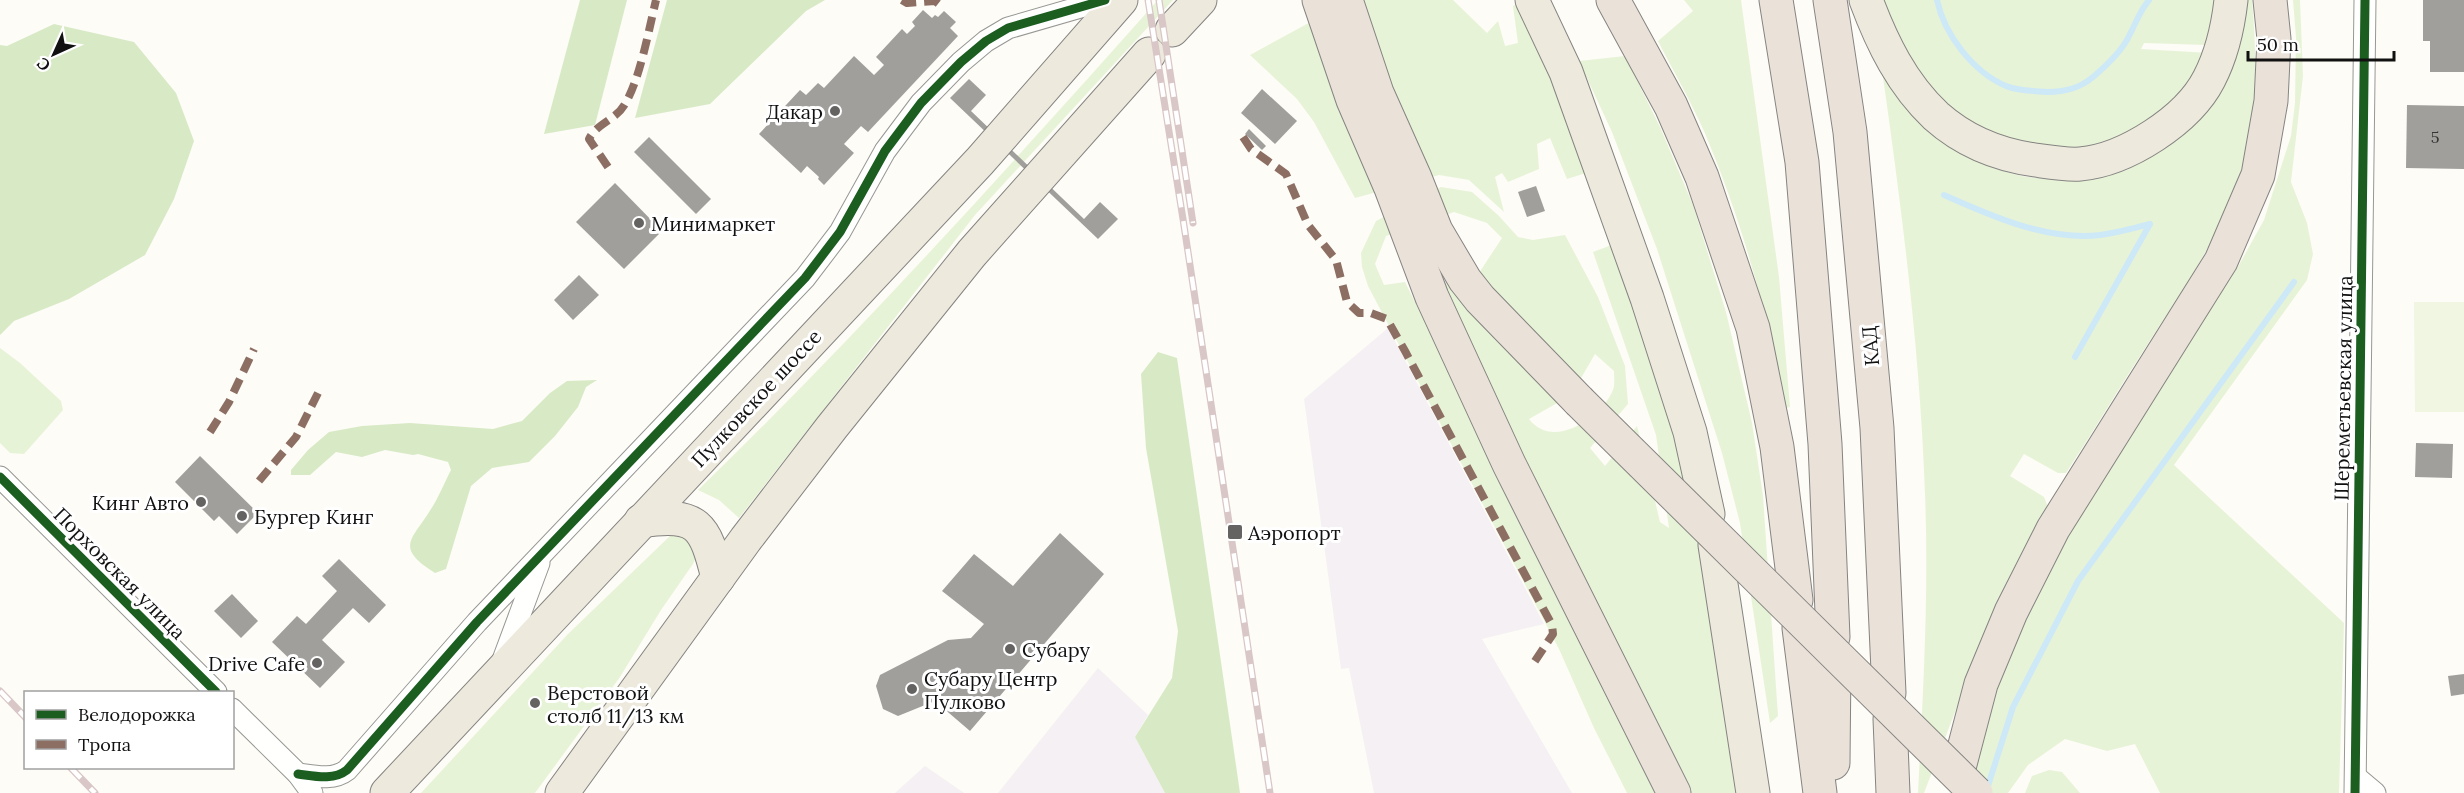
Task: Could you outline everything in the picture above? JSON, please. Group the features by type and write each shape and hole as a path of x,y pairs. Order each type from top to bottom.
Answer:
{"highway":[{"path":"1319,0 1353,100 1391,188 1432,297 1509,465 1674,793"},
{"path":"1347,0 1377,93 1436,231 1465,280 1480,299 1579,402 1961,783"},
{"path":"1613,0 1671,106 1702,177 1753,328 1777,447 1820,793"},
{"path":"1776,0 1803,174 1825,444 1834,650 1832,793"},
{"name":"КАД","path":"1830,0 1850,132 1877,428 1893,793"},
{"path":"1961,783 1981,684 2011,612 2053,529 2221,261 2258,175 2271,101 2272,13"}],"main road":[{"name":"Пулковское шоссе","path":"387,793 980,161 1121,0"},
{"path":"1172,30 1200,0"},
{"path":"1532,0 1566,72 1647,298 1690,432 1708,514"},
{"path":"1868,5 1901,76 1938,117 1990,150 2019,158 2080,164 2111,157 2142,143 2165,128 2188,108 2209,80 2229,13"},
{"path":"561,793 825,436 946,284 1149,54"},
{"path":"640,521 668,517 685,520 698,527 706,537 718,578"},
{"path":"1715,545 1753,793"}],"street":[{"path":"298,774 325,777 342,774 347,770 477,622 805,278 840,232 885,151 921,103 961,62 986,41 1008,28 1105,0"},
{"name":"Шереметьевская улица","path":"2356,785 2365,0"},
{"name":"Порховская улица","path":"0,477 214,691"},
{"path":"500,671 542,554"},
{"path":"234,711 298,774 312,793"},
{"path":"2356,785 2375,793"}],"shaded area":[{"path":"1388,328 1544,624 1482,639 1572,793 1374,793 1349,668 1341,669 1304,399"},
{"path":"1098,668 1148,715 1135,737 1165,793 998,793"},
{"path":"925,766 964,793 895,793"}],"green space":[{"path":"580,0 627,0 595,125 544,134"},
{"path":"667,0 825,0 806,11 710,104 635,118"},
{"path":"1158,0 1173,0 975,215 739,518 719,500 698,490 875,310"},
{"path":"1351,0 1453,0 1487,33 1498,21 1505,46 1518,43 1513,6 1517,4 1530,26 1589,172 1567,179 1550,138 1537,144 1539,169 1508,182 1502,173 1495,177 1504,212 1469,180 1439,175 1355,198 1314,122 1297,99 1250,55"},
{"path":"1684,0 1741,0 1779,277 1790,407 1785,408 1762,302 1730,198 1704,131 1658,41 1693,11"},
{"path":"1881,0 2214,0 2207,45 2144,43 2141,49 2209,53 2171,106 2105,150 2028,150 1972,123 1940,98 1919,75 1906,54"},
{"path":"2245,0 2252,0 2255,43 2255,86 2251,128 2241,171 2224,216 2190,279 2066,473 2058,473 2024,454 2010,476 2044,497 2048,507 1984,636 1924,793 1918,793 1926,606 1923,441 1909,281 1882,70 1959,149 1994,168 2021,176 2067,181 2127,170 2160,152 2195,121"},
{"path":"2293,0 2300,0 2303,76 2291,182 2307,223 2313,254 2307,280 2174,465 2344,623 2339,793 2160,793 2135,744 2107,751 2065,739 2028,765 2008,793 1964,793 2000,674 2044,573 2153,393 2239,265 2264,220 2291,136 2295,103 2296,38"},
{"path":"54,24 134,42 176,93 194,141 174,199 145,255 69,299 14,321 0,335 0,45 7,46"},
{"path":"1625,56 1660,127 1693,205 1726,312 1752,423 1763,496 1778,716 1770,723 1740,523 1722,453 1657,249 1612,132 1579,61"},
{"path":"1441,187 1472,192 1518,237 1533,240 1565,235 1598,297 1625,366 1628,404 1590,448 1605,466 1637,426 1660,522 1669,528 1656,435 1593,252 1617,243 1691,465 1741,793 1689,793 1614,648 1441,285 1447,281 1559,402 1529,419 1539,428 1550,432 1563,431 1587,420 1607,401 1613,390 1614,371 1595,354 1577,385 1477,276 1502,238 1487,223 1454,212 1386,236 1375,264 1384,285 1405,282 1660,793 1627,793 1594,728 1559,649 1368,286 1362,267 1361,253 1376,221"},
{"path":"2414,302 2464,302 2464,412 2415,412"},
{"path":"0,348 61,401 63,410 24,454 10,453 0,443"},
{"path":"1158,352 1177,358 1240,793 1165,793 1135,737 1172,678 1178,631 1146,448 1141,374"},
{"path":"597,380 586,387 578,407 555,436 529,462 492,468 471,486 446,569 435,573 414,556 410,542 434,504 451,470 448,462 418,454 385,450 362,457 336,452 310,475 291,475 291,470 308,450 329,432 362,426 410,423 493,429 522,421 550,393 567,381"},
{"path":"681,534 698,552 693,564 661,610 620,677 535,793 421,793 568,634 671,535"},
{"path":"2049,770 2062,772 2080,793 2025,793 2032,776"}],"building":[{"path":"2423,0 2464,0 2464,72 2430,72 2430,41 2423,41"},
{"name":"Дакар","path":"923,10 932,18 935,15 938,17 944,11 956,22 950,28 958,36 868,132 861,126 844,144 854,153 824,185 807,166 801,173 759,134 800,90 806,95 818,83 824,88 854,56 874,75 884,65 876,57 902,29 907,34 915,26 912,22"},
{"path":"969,79 986,95 971,111 1084,219 1100,202 1118,219 1098,239 950,98"},
{"path":"1262,89 1297,121 1275,144 1241,113"},
{"path":"2407,105 2464,106 2464,169 2406,168"},
{"path":"1249,129 1266,146 1262,150 1245,134"},
{"path":"649,137 711,199 696,214 634,152"},
{"path":"615,183 662,231 624,269 576,222"},
{"path":"1536,186 1545,211 1527,217 1518,192"},
{"path":"579,275 599,295 573,320 554,300"},
{"path":"2416,443 2453,444 2452,478 2415,477"},
{"path":"200,456 258,513 237,534 219,516 214,521 175,482"},
{"path":"1060,533 1104,574 970,731 935,701 898,716 883,709 876,686 880,675 948,640 971,638 984,624 942,591 974,554 1013,586"},
{"path":"339,559 386,605 369,623 353,608 322,640 345,662 320,688 272,642 297,616 306,624 337,591 322,576"},
{"path":"232,594 258,621 241,638 214,611"},
{"path":"2464,674 2464,694 2451,696 2448,676"}],"waterway":[{"path":"1937,0 1953,38 1982,71 2010,88 2047,92 2077,87 2098,73 2122,47 2149,0"},
{"path":"1944,195 2020,225 2060,234 2100,235 2150,224 2075,357"},
{"path":"1987,789 2013,707 2078,581 2294,282"}],"railway":[{"path":"1148,0 1270,793"},
{"path":"1159,0 1193,223"},
{"path":"0,691 24,716"},
{"path":"72,769 95,793"}],"marked path":[{"path":"608,167 589,139 597,129 617,114 630,94 644,54 656,0"},
{"path":"902,0 907,3 935,1 940,5"},
{"path":"1243,137 1251,149 1286,174 1308,225 1336,260 1347,302 1359,313 1371,313 1387,319 1405,351 1552,625 1553,634 1533,664"},
{"path":"210,432 229,402 254,349"},
{"path":"259,481 296,437 318,393"}],"cycle path":[{"path":"298,774 330,777 347,770 477,622 805,278 840,232 885,151 921,103 961,62 986,41 1008,28 1105,0"},
{"path":"2355,793 2365,0"},
{"path":"0,477 215,691"}],"place":[{"name":"Дакар","path":"835,111"},
{"name":"Минимаркет","path":"639,223"},
{"name":"Кинг Авто","path":"201,502"},
{"name":"Бургер Кинг","path":"242,516"},
{"name":"Аэропорт","path":"1235,532"},
{"name":"Субару","path":"1010,649"},
{"name":"Drive Cafe","path":"317,663"},
{"name":"Субару Центр Пулково","path":"912,689"},
{"name":"Верстовой столб 11/13 км","path":"535,703"}]}
